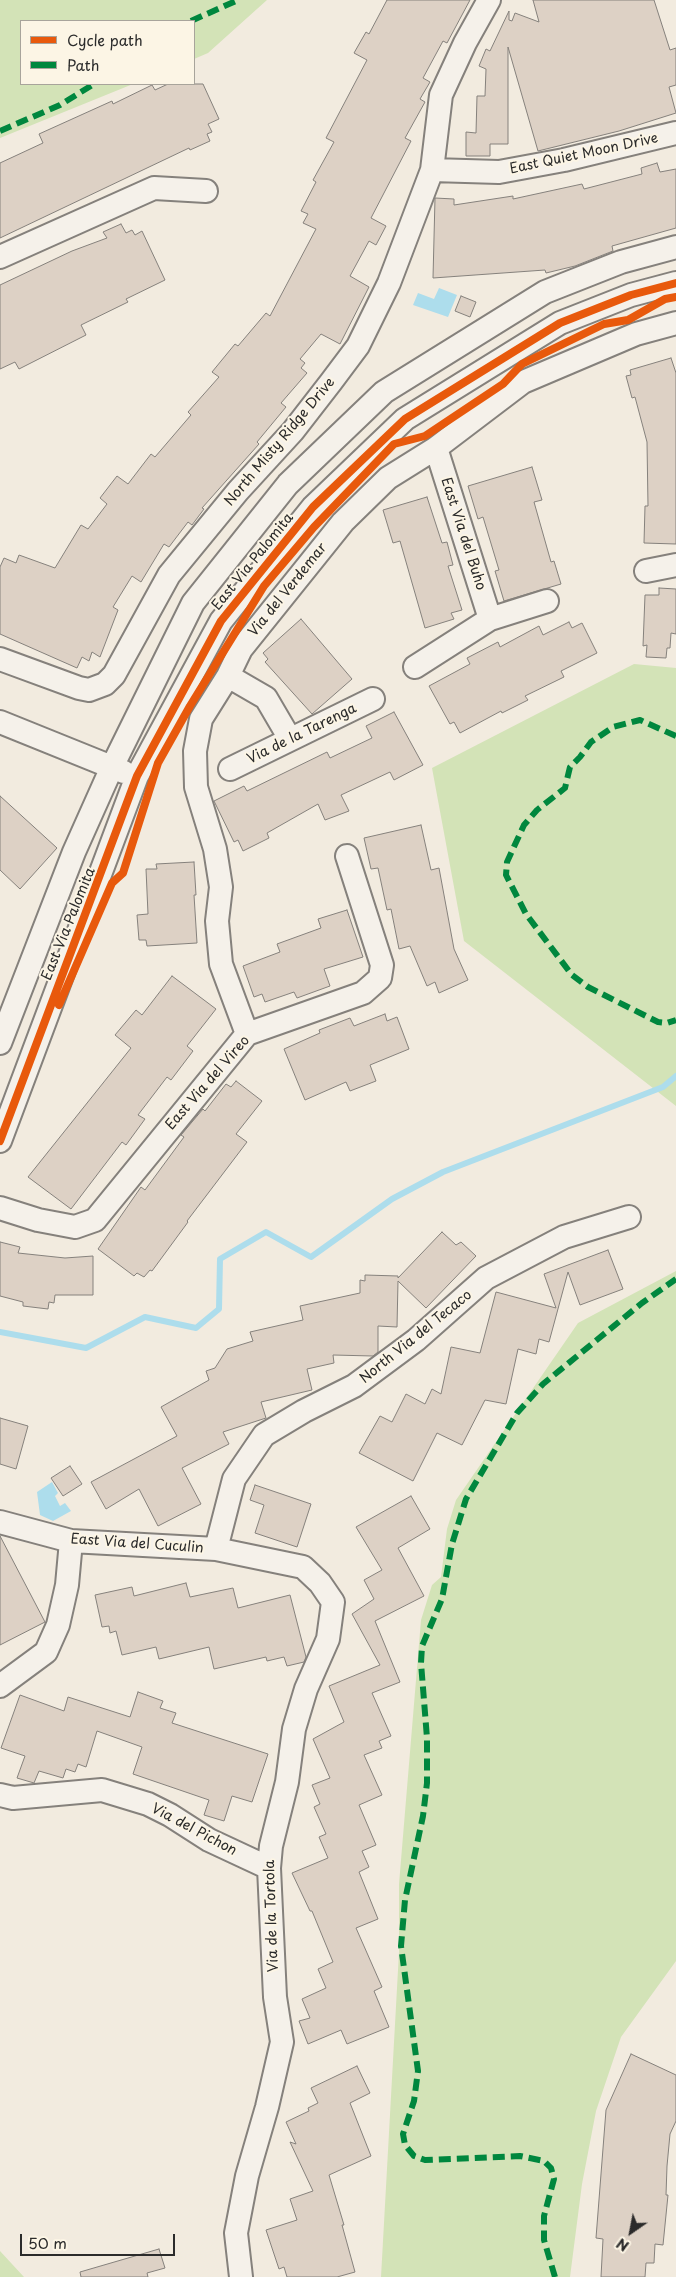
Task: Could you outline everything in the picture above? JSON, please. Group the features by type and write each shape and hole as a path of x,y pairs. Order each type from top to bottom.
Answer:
{"street":[{"name":"North Misty Ridge Drive","path":"0,659 73,686 90,690 105,684 114,675 169,575 238,491 293,431 358,346 389,283 432,170 441,96 465,43 489,0"},
{"name":"East Quiet Moon Drive","path":"432,170 498,172 564,160 676,133"},
{"path":"0,257 154,188 206,191"},
{"name":"East Via Palomita","path":"0,1043 44,926 112,767 193,603 288,484 384,392 545,292 620,262 676,248"},
{"name":"East Via Palomita","path":"0,1141 137,776 221,622 313,507 405,419 560,323 631,295 676,283"},
{"name":"Via del Verdemar","path":"247,1034 220,964 217,921 220,887 215,850 196,787 195,751 201,719 228,676 241,649 343,522 388,478 436,448 523,382 636,334 676,322"},
{"name":"East Via del Buho","path":"436,448 490,619"},
{"path":"646,571 676,565"},
{"path":"415,667 490,619 547,601"},
{"path":"228,676 266,698 290,739"},
{"name":"Via de la Tarenga","path":"230,769 373,699"},
{"path":"0,722 137,776"},
{"name":"East Via del Vireo","path":"0,1208 38,1220 75,1227 95,1220 247,1034 363,993 380,978 382,966 347,856"},
{"name":"North Via del Tecaco","path":"216,1549 234,1479 264,1435 304,1411 354,1386 416,1340 486,1278 564,1237 629,1217"},
{"name":"East Via del Cuculin","path":"0,1522 71,1540 216,1549"},
{"path":"0,1686 46,1652 58,1626 66,1584 71,1540"},
{"name":"Via de la Tortola","path":"216,1549 302,1567 320,1583 332,1602 328,1638 306,1689 294,1729 287,1782 271,1846 269,1868 275,1997 282,2042 267,2107 247,2176 236,2233 241,2277"},
{"name":"Via del Pichon","path":"0,1795 13,1798 102,1790 148,1804 170,1815 209,1840 269,1868"}],"green space":[{"path":"0,0 267,0 208,53 195,59 195,20 20,20 20,85 131,85 0,138"},
{"path":"634,664 676,668 676,1106 464,941 432,768"},
{"path":"676,1271 676,1961 621,2037 596,2111 582,2184 570,2277 381,2277 399,1952 399,1884 421,1620 432,1585 441,1577 447,1529 456,1500 578,1323"},
{"path":"0,2251 24,2277 0,2277"}],"water":[{"path":"439,288 457,295 448,317 413,305 418,293 434,299"},
{"path":"52,1482 58,1493 55,1496 60,1506 65,1503 71,1511 53,1521 40,1515 37,1492"}],"building":[{"path":"387,0 470,0 447,43 443,41 423,78 430,82 420,99 425,102 405,138 411,141 371,218 386,226 376,245 369,241 350,276 369,287 340,344 321,334 300,359 305,363 301,368 307,373 281,403 286,407 257,442 259,444 202,508 204,509 192,525 188,522 169,547 164,544 141,582 132,576 113,607 118,610 100,657 92,652 89,661 82,657 77,668 0,634 0,567 4,558 16,563 19,555 55,568 81,525 88,529 107,504 100,498 117,476 128,484 151,454 155,457 191,415 188,412 219,377 212,372 235,344 238,346 266,313 270,316 316,229 303,223 308,214 301,211 316,182 313,180 334,142 326,138 367,60 354,53 366,32 369,34"},
{"path":"533,0 654,0 670,50 676,48 676,85 669,87 676,113 619,131 538,151 508,47 508,144 490,144 490,156 466,156 466,132 476,133 477,96 485,96 486,69 479,66 486,49 490,51 509,11 509,20 512,21 515,13 539,22"},
{"path":"203,84 219,119 208,124 212,132 207,134 210,141 190,150 189,148 0,238 0,163 43,143 39,134 112,101 113,104 152,85 155,90 166,85"},
{"path":"657,163 660,172 676,169 676,228 612,246 613,251 575,266 546,273 545,270 433,278 435,198 454,199 454,205 513,196 513,199 582,184 584,189 642,174 641,168"},
{"path":"121,224 126,233 132,230 135,235 142,231 165,280 126,299 128,302 81,325 86,335 19,369 15,362 0,369 0,285 72,251 107,238 103,232"},
{"path":"461,296 476,302 470,317 455,311"},
{"path":"671,358 676,373 676,544 644,543 645,506 648,506 647,442 635,397 632,398 626,376 631,375 630,370"},
{"path":"532,467 542,500 534,502 551,562 554,561 561,584 504,601 495,571 499,570 483,517 478,519 468,486"},
{"path":"427,497 442,543 447,542 453,565 448,566 462,610 451,613 454,619 425,628 400,541 393,543 383,510"},
{"path":"659,588 676,589 676,634 671,633 670,648 667,648 666,658 646,657 647,645 643,646 645,595 659,595"},
{"path":"301,619 352,679 312,714 265,662 268,659 263,653"},
{"path":"569,622 572,628 582,623 597,653 561,671 564,677 525,696 528,700 502,713 501,711 460,733 454,722 450,724 429,686 470,664 467,658 498,642 500,647 539,626 543,635"},
{"path":"394,712 423,765 394,780 390,772 341,795 349,811 325,820 318,804 267,833 269,838 243,851 238,840 234,842 214,801 244,786 247,791 327,752 330,758 372,738 366,726"},
{"path":"0,796 57,848 20,889 0,870"},
{"path":"421,825 431,870 439,868 454,949 468,980 439,993 435,982 427,986 410,946 399,949 391,909 387,910 378,868 371,869 364,838"},
{"path":"194,862 197,943 147,946 146,940 139,940 137,915 148,914 146,869 157,869 156,864"},
{"path":"347,910 363,957 324,969 330,986 297,998 294,992 265,1002 262,994 254,997 243,966 280,952 277,944 321,928 318,919"},
{"path":"172,976 216,1009 187,1046 193,1051 171,1080 167,1077 138,1115 145,1119 126,1145 122,1142 71,1209 28,1177 131,1048 115,1035 136,1010 142,1015"},
{"path":"385,1014 387,1021 397,1017 409,1049 370,1065 376,1081 350,1091 346,1082 305,1100 284,1049 320,1033 319,1030 350,1018 354,1026"},
{"path":"236,1081 262,1101 236,1134 247,1142 152,1271 150,1270 144,1277 137,1273 134,1276 98,1249 141,1187 145,1190 184,1137 181,1135 203,1109 205,1111 226,1084 231,1087"},
{"path":"442,1232 456,1245 461,1242 476,1256 426,1308 398,1281 397,1327 378,1326 378,1352 373,1356 333,1355 334,1363 307,1369 312,1390 261,1402 266,1418 223,1432 229,1444 182,1468 201,1504 158,1526 139,1489 106,1509 91,1482 177,1436 161,1407 209,1380 206,1371 215,1368 227,1349 253,1341 250,1332 303,1320 300,1306 360,1293 360,1280 365,1281 365,1275 398,1276 398,1278"},
{"path":"0,1242 20,1247 18,1253 65,1258 93,1256 93,1295 55,1295 54,1303 49,1302 48,1309 23,1306 23,1302 0,1296"},
{"path":"608,1250 623,1289 580,1305 568,1272 549,1342 539,1339 536,1354 518,1349 506,1404 485,1400 462,1445 437,1433 413,1481 359,1453 380,1416 392,1422 406,1394 425,1404 432,1389 441,1394 451,1347 480,1353 496,1292 556,1308 544,1274"},
{"path":"0,1418 28,1426 16,1469 0,1464"},
{"path":"70,1466 82,1484 63,1496 51,1478"},
{"path":"255,1485 311,1504 297,1547 255,1533 264,1505 250,1500"},
{"path":"411,1496 430,1529 398,1548 424,1596 375,1621 400,1682 372,1693 391,1736 379,1741 382,1748 364,1755 382,1795 359,1805 376,1845 362,1851 369,1867 359,1872 378,1919 356,1928 382,1987 374,1991 389,2027 347,2044 341,2030 308,2044 299,2021 310,2018 302,1999 326,1988 318,1969 333,1962 312,1911 310,1911 292,1873 328,1858 319,1837 326,1834 314,1807 320,1804 312,1785 330,1778 313,1739 344,1722 329,1686 380,1665 352,1614 374,1599 364,1580 382,1570 356,1527"},
{"path":"0,1536 45,1622 0,1645"},
{"path":"186,1583 190,1597 233,1588 238,1608 290,1595 306,1657 304,1662 287,1666 284,1657 267,1661 266,1657 214,1669 209,1647 159,1659 156,1647 122,1655 116,1631 110,1633 109,1626 102,1627 95,1595 132,1587 134,1596"},
{"path":"138,1692 163,1701 160,1708 176,1713 172,1723 268,1754 252,1802 232,1796 224,1821 204,1815 209,1800 133,1774 142,1747 97,1731 86,1767 78,1764 75,1772 66,1769 63,1778 39,1771 34,1783 17,1778 25,1756 1,1748 20,1695 64,1711 68,1697 130,1717"},
{"path":"631,2054 676,2075 676,2121 670,2134 666,2195 668,2195 663,2245 655,2244 654,2263 646,2263 645,2277 601,2277 603,2239 596,2238 606,2110"},
{"path":"357,2066 370,2093 350,2103 371,2156 329,2175 344,2225 342,2225 355,2272 337,2277 287,2277 284,2267 279,2269 266,2230 297,2220 290,2199 313,2191 290,2142 296,2144 286,2122 309,2111 308,2108 318,2103 311,2088"},
{"path":"159,2249 165,2268 147,2273 148,2277 81,2277 80,2272"}],"waterway":[{"path":"0,1332 86,1348 145,1317 196,1328 219,1309 220,1259 266,1232 311,1257 392,1199 443,1172 663,1087 676,1076"}],"marked path":[{"path":"193,20 238,0"},
{"path":"0,131 60,105 92,85"},
{"path":"676,736 640,720 613,727 591,742 570,767 565,788 537,810 524,825 507,862 506,875 526,914 572,975 588,987 658,1022 667,1023 676,1020"},
{"path":"555,2277 544,2240 544,2216 554,2179 551,2168 544,2161 520,2156 425,2160 414,2156 405,2145 403,2134 414,2101 418,2071 401,1946 405,1900 423,1816 427,1783 427,1738 421,1663 422,1646 442,1599 452,1544 466,1499 517,1413 543,1384 642,1303 676,1279"}],"cycle path":[{"path":"0,1141 137,776 221,621 313,507 405,419 560,323 631,295 676,283"},
{"path":"59,1005 112,883 123,873 158,763 190,706 264,586 314,527 394,444 425,436 503,384 522,364 604,324 628,320 665,299 676,297"}]}
